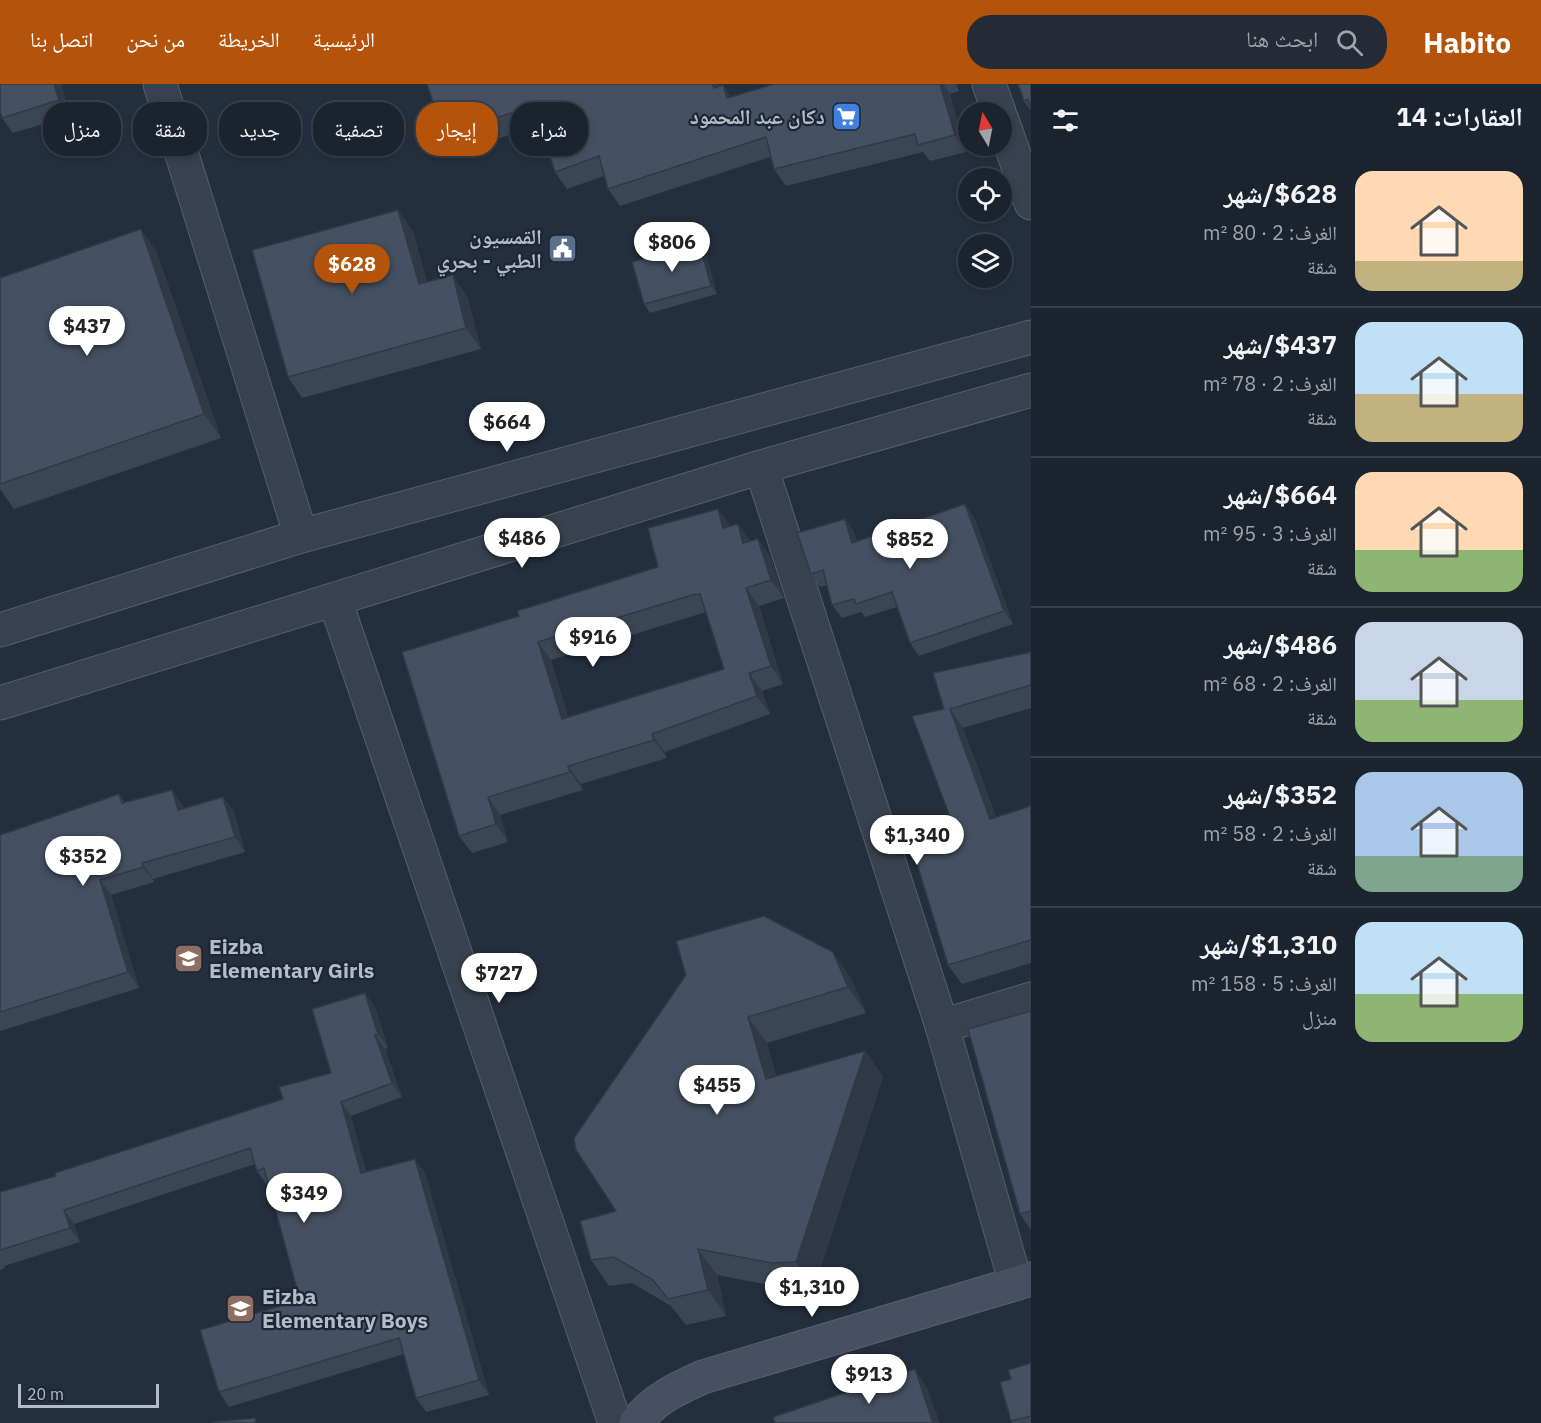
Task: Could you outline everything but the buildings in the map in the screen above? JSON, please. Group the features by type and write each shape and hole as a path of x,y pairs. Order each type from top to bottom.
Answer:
{"main road":[{"path":"636,1423 642,1414 670,1392 703,1377 1023,1281"}],"street":[{"path":"160,84 301,536"},
{"path":"989,84 995,102"},
{"path":"1012,149 1031,203"},
{"path":"0,630 301,536 1031,337"},
{"path":"0,703 761,467 1031,390"},
{"path":"761,467 1023,1281"},
{"path":"335,600 615,1423"},
{"path":"942,1026 1031,999"}],"place":[{"name":"دكان عبد المحمود","path":"846,116"},
{"name":"القمسيون الطبي - بحري","path":"563,248"},
{"name":"Eizba Elementary Girls","path":"188,958"},
{"name":"Eizba Elementary Boys","path":"241,1308"}]}
